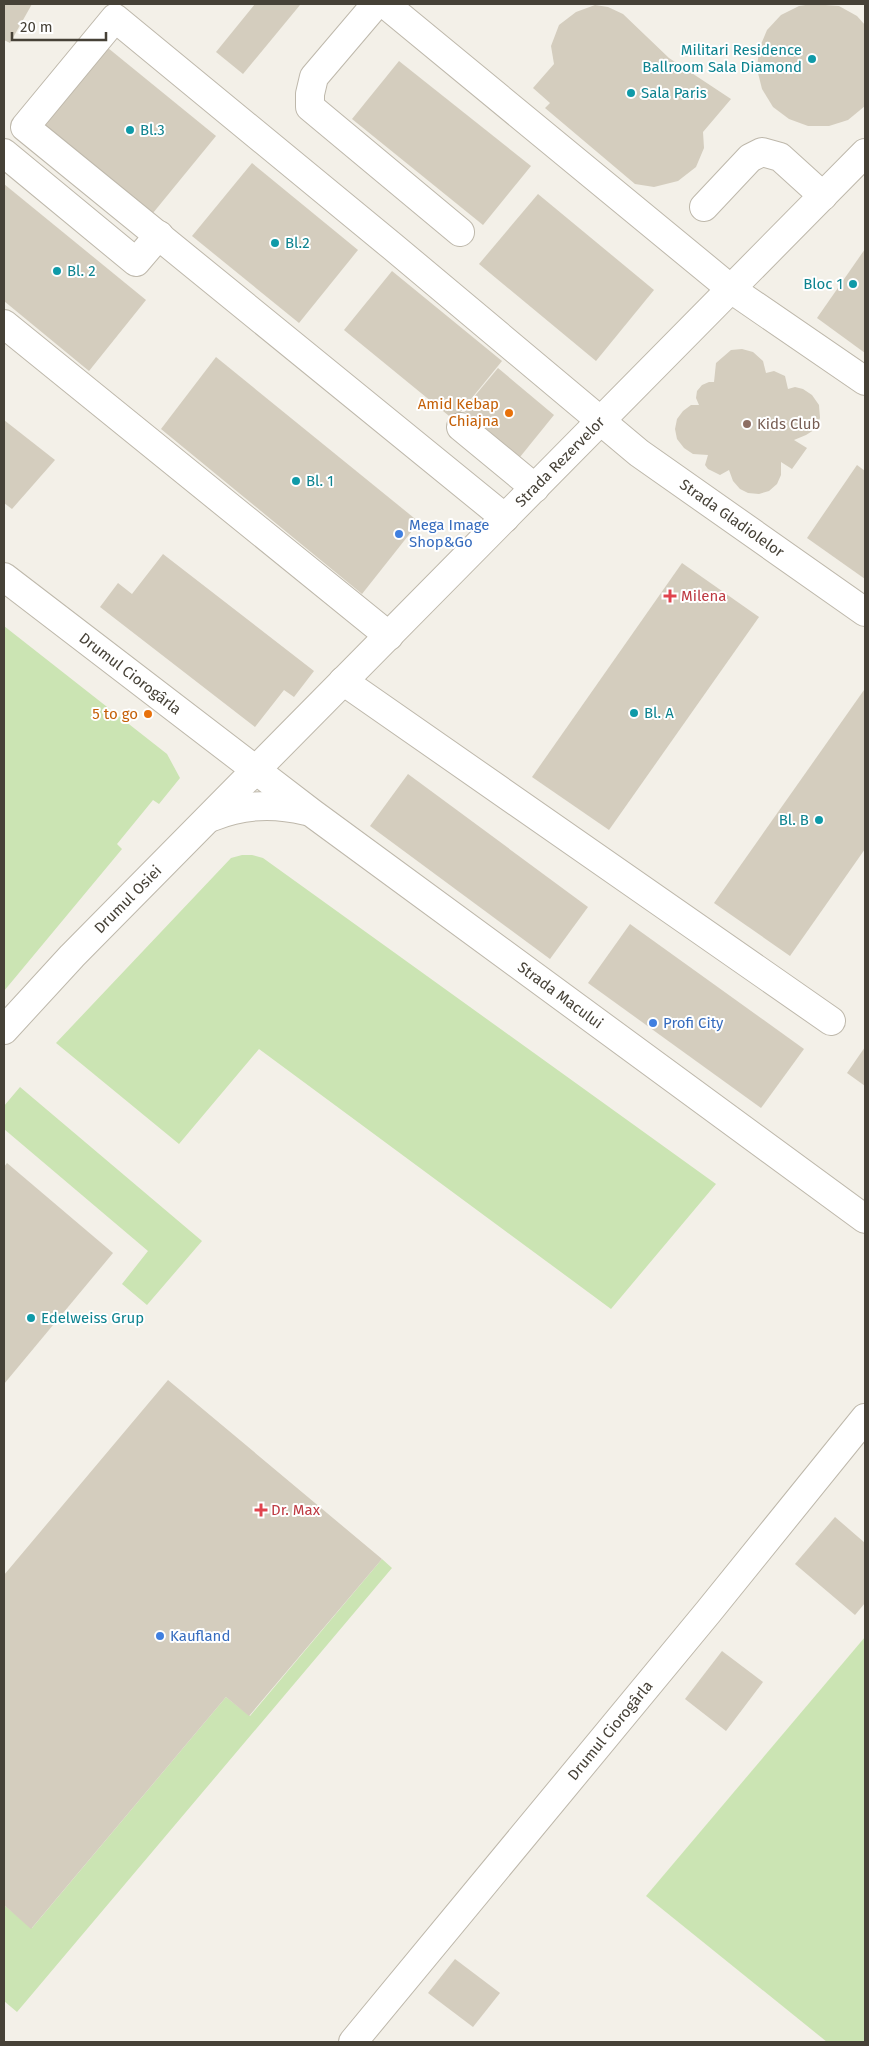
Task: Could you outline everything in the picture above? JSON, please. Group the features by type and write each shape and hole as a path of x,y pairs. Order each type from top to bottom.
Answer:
{"street":[{"path":"376,4 314,77 310,94 310,107 460,232"},
{"path":"386,4 731,289 865,381"},
{"name":"Strada Gladiolelor","path":"159,235 25,127 114,18 392,246 645,458 865,612"},
{"path":"704,207 750,158 762,152 780,157 824,196"},
{"path":"4,153 136,262 159,235 505,518"},
{"name":"Strada Rezervelor","path":"256,770 824,196 861,165"},
{"path":"4,324 389,636"},
{"path":"461,427 535,488"},
{"name":"Drumul Ciorogârla","path":"4,577 256,770"},
{"path":"343,681 831,1021"},
{"name":"Strada Macului","path":"256,770 865,1219"},
{"name":"Drumul Osiei","path":"4,1030 72,956 256,770"},
{"path":"208,819 224,812 259,806 291,807 312,813"},
{"name":"Drumul Ciorogârla","path":"353,2042 709,1611 865,1418"}],"green space":[{"path":"4,626 167,754 180,778 159,804 153,800 117,844 122,849 4,991"},
{"path":"242,855 263,858 716,1184 611,1309 259,1049 179,1144 56,1043 231,858"},
{"path":"20,1087 202,1241 147,1305 122,1284 148,1251 4,1129 4,1106"},
{"path":"382,1559 392,1568 17,2012 4,2001 4,1905 32,1928 226,1697 250,1716"},
{"path":"865,1637 865,2042 827,2042 646,1896"}],"building":[{"path":"4,4 32,4 10,43 4,40"},
{"path":"255,4 300,5 243,74 216,52"},
{"name":"Militari Residence Ballroom Sala Diamond","path":"812,4 839,6 857,16 865,25 865,106 848,120 829,126 808,126 789,119 773,107 762,89 757,69 759,49 767,30 781,15 799,6"},
{"name":"Sala Paris","path":"595,5 608,7 623,14 669,58 731,99 703,132 704,148 696,167 678,181 654,187 635,184 545,108 550,103 533,88 554,64 551,46 559,25 576,12"},
{"name":"Bl.3","path":"108,48 216,136 153,213 45,125"},
{"path":"399,61 531,166 483,225 352,119"},
{"name":"Bl.2","path":"252,163 358,250 299,323 192,236"},
{"name":"Bl. 2","path":"4,184 146,300 89,371 4,301"},
{"path":"538,194 654,290 596,361 479,264"},
{"name":"Bloc 1","path":"865,249 865,353 817,318"},
{"path":"392,271 502,361 454,420 344,330"},
{"name":"Kids Club","path":"742,349 753,352 763,361 766,373 774,371 785,376 788,389 795,387 803,389 812,395 819,405 820,418 814,430 794,440 807,448 792,469 781,462 781,475 777,484 769,491 759,494 748,493 740,489 733,481 729,470 720,475 708,469 705,465 708,455 693,454 684,448 677,439 675,429 677,419 683,411 691,405 699,405 696,398 697,391 702,385 714,382 716,363 731,350"},
{"name":"Bl. 1","path":"216,357 419,522 362,594 161,429"},
{"name":"Amid Kebap Chiajna","path":"498,368 554,415 520,457 463,410"},
{"path":"4,420 55,460 12,509 4,503"},
{"path":"857,465 865,471 865,579 807,538"},
{"path":"163,554 314,671 294,697 284,690 255,727 100,607 118,583 132,594"},
{"name":"Bl. A","path":"682,563 759,617 609,830 532,777"},
{"name":"Bl. B","path":"864,690 865,849 790,956 714,903"},
{"path":"408,774 588,907 550,959 370,826"},
{"path":"630,924 804,1049 761,1108 588,983"},
{"path":"865,1047 865,1086 847,1073"},
{"name":"Edelweiss Grup","path":"7,1163 113,1253 4,1384 4,1167"},
{"name":"Kaufland","path":"168,1380 382,1559 249,1716 226,1697 31,1929 4,1905 4,1575"},
{"path":"835,1517 865,1543 865,1603 855,1615 795,1564"},
{"path":"722,1651 763,1682 726,1731 685,1699"},
{"path":"455,1959 500,1993 473,2027 428,1993"}],"place":[{"name":"Militari Residence Ballroom Sala Diamond","path":"812,59"},
{"name":"Sala Paris","path":"631,93"},
{"name":"Bl.3","path":"130,130"},
{"name":"Bl.2","path":"275,243"},
{"name":"Bl. 2","path":"57,271"},
{"name":"Bloc 1","path":"853,284"},
{"name":"Amid Kebap Chiajna","path":"509,413"},
{"name":"Kids Club","path":"747,424"},
{"name":"Bl. 1","path":"296,481"},
{"name":"Mega Image Shop&Go","path":"399,534"},
{"name":"Milena","path":"670,596"},
{"name":"Bl. A","path":"634,713"},
{"name":"5 to go","path":"148,714"},
{"name":"Bl. B","path":"819,820"},
{"name":"Profi City","path":"653,1023"},
{"name":"Edelweiss Grup","path":"31,1318"},
{"name":"Dr. Max","path":"261,1510"},
{"name":"Kaufland","path":"160,1636"}]}
